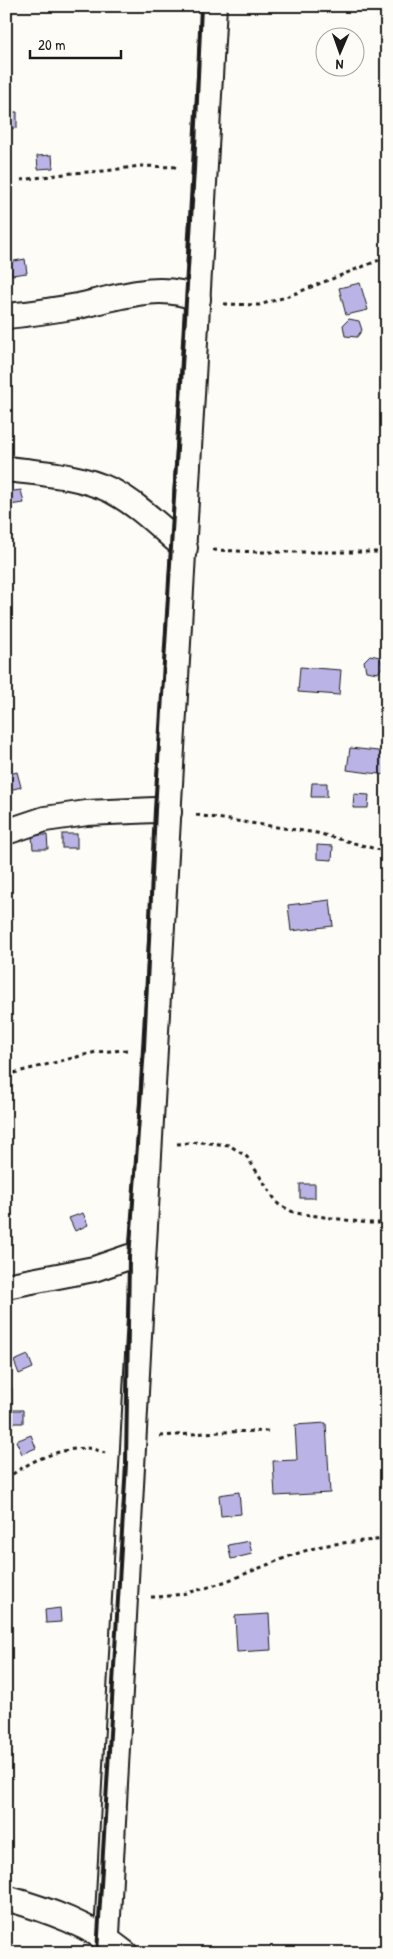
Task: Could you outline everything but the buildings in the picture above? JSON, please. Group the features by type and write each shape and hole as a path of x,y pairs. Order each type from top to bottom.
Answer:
{"street":[{"path":"6,1898 34,1906 113,1948 125,1596 214,6"},
{"path":"6,316 35,314 130,294 164,291 186,293 198,299"},
{"path":"6,469 57,475 87,482 112,492 150,517 185,548"},
{"path":"6,832 45,819 87,813 155,810 169,812"},
{"path":"6,1286 94,1270 129,1257 143,1261"}],"path":[{"path":"22,180 140,166 174,166 206,170"},
{"path":"198,299 230,305 259,305 286,297 387,257"},
{"path":"185,548 259,552 387,552"},
{"path":"169,812 317,833 387,852"},
{"path":"6,1075 96,1052 155,1048"},
{"path":"151,1146 200,1142 229,1145 247,1157 278,1204 295,1213 387,1223"},
{"path":"134,1438 221,1432 270,1431"},
{"path":"6,1479 16,1471 51,1454 88,1448 111,1455 126,1464 133,1464"},
{"path":"125,1596 165,1597 224,1583 275,1562 323,1546 387,1539"}],"railway":[{"path":"97,1953 126,1464 129,1257 144,1048 155,810 194,170 201,6"}]}
